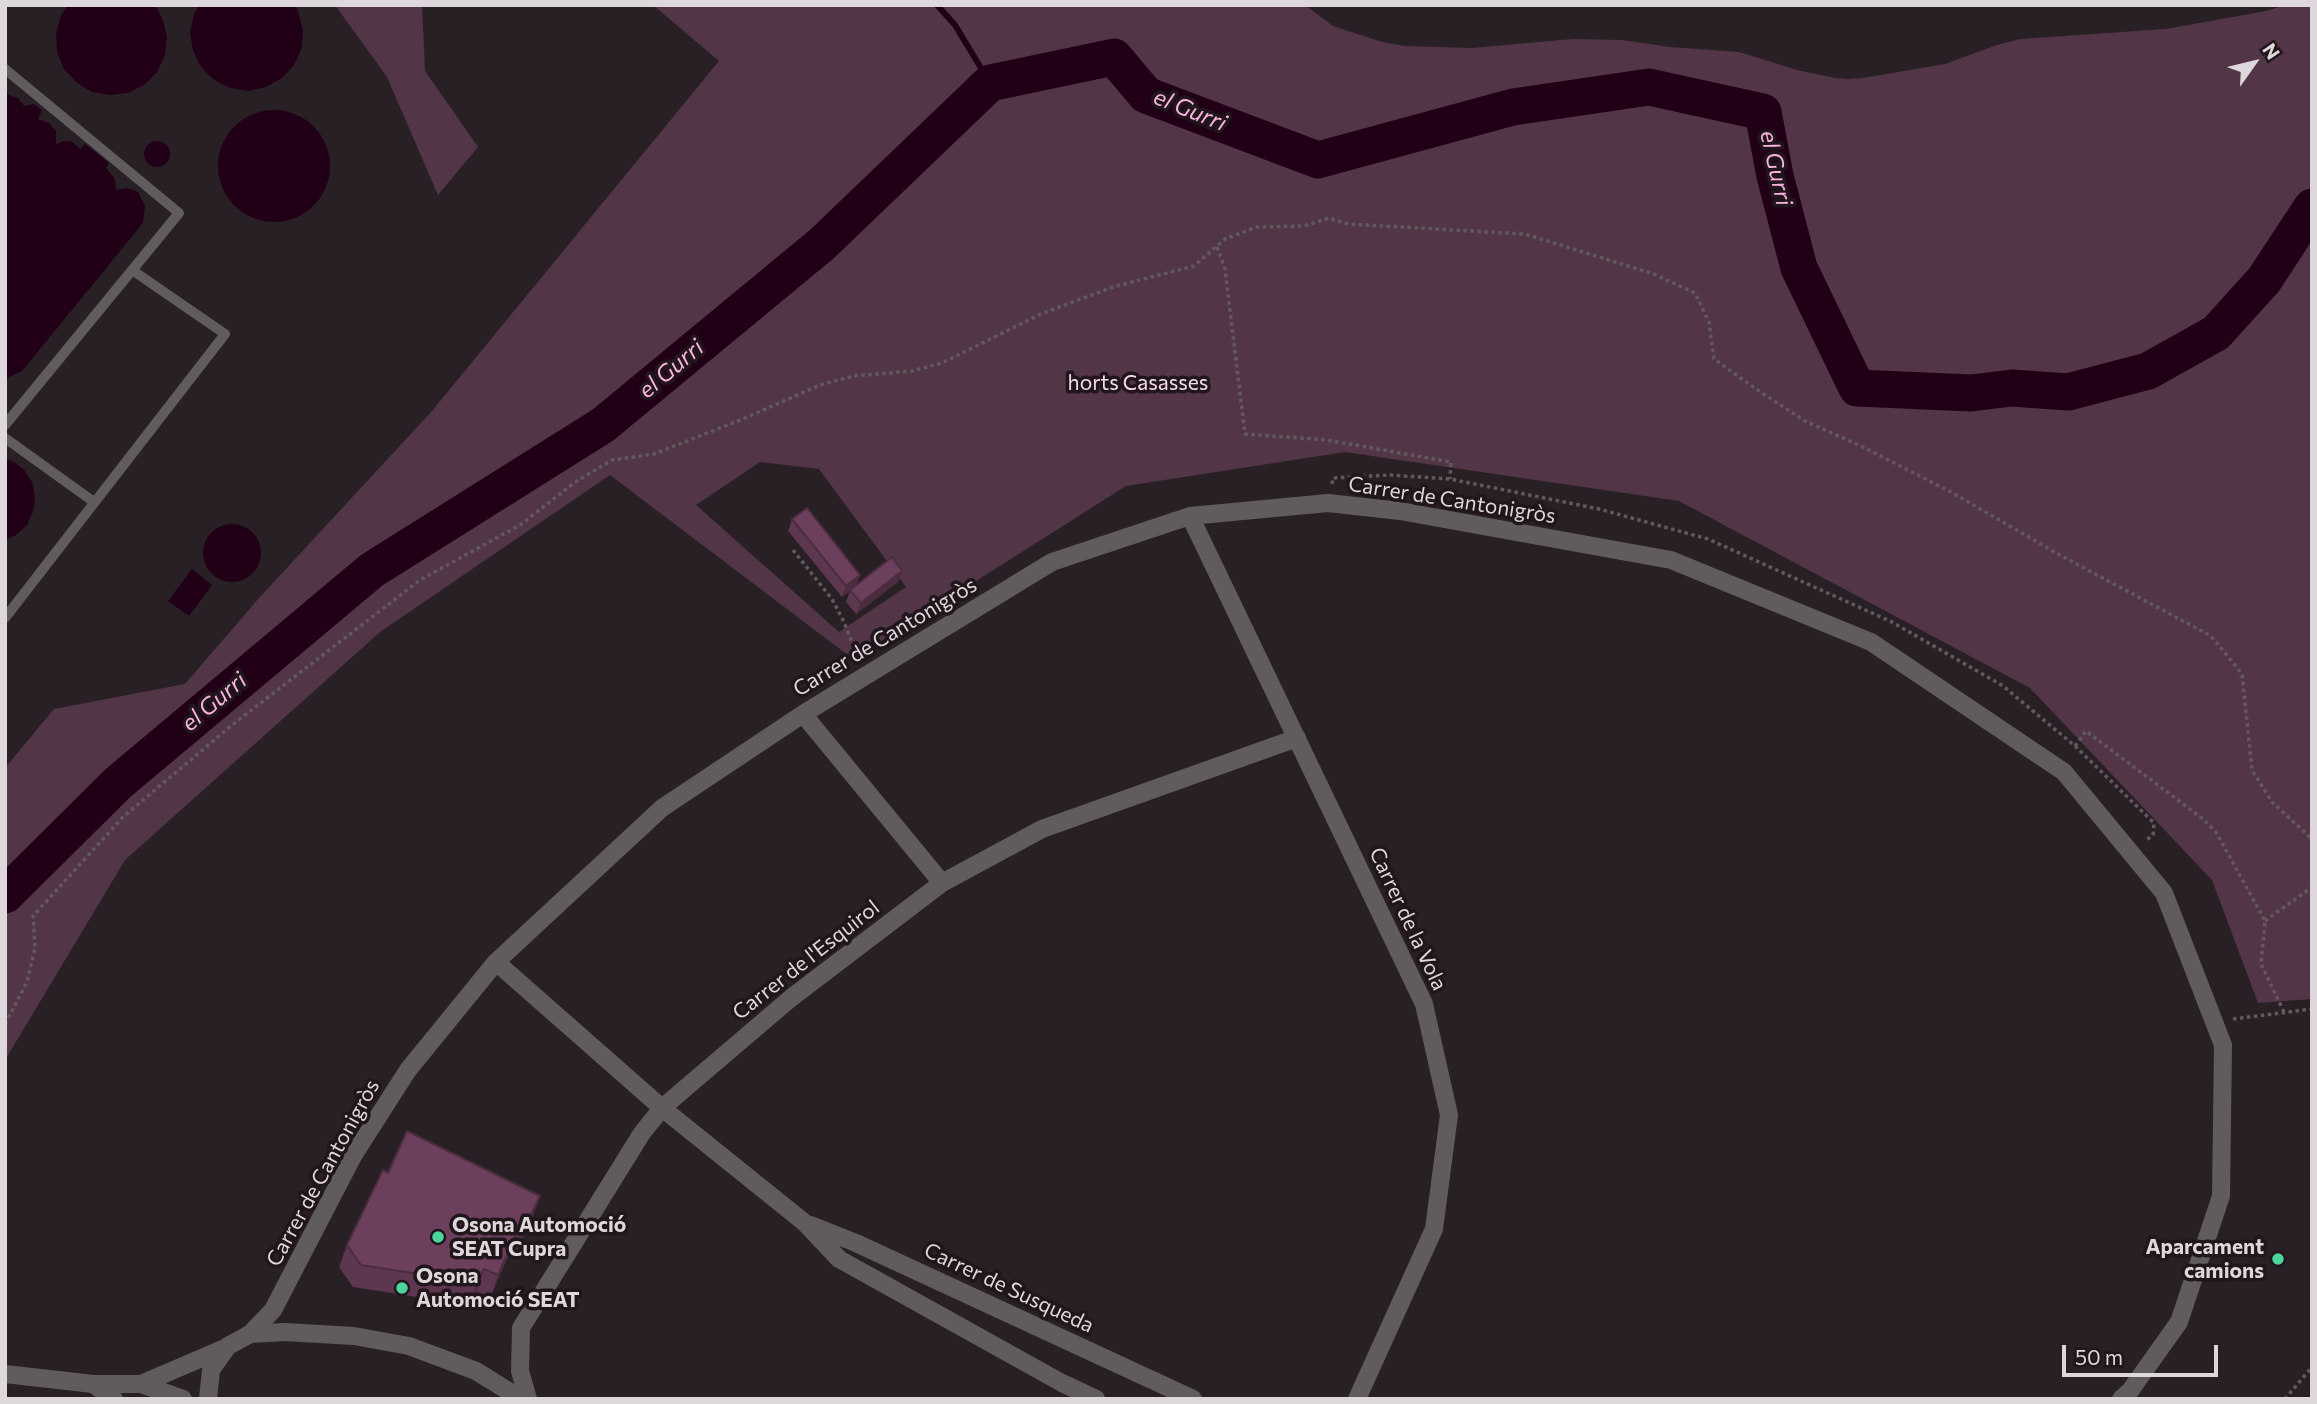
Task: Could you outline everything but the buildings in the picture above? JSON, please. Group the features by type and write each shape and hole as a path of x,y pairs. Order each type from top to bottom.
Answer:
{"street":[{"name":"Carrer de Cantonigròs","path":"250,1334 273,1310 354,1156 408,1070 496,962 662,808 803,714 1052,562 1190,516 1328,503 1400,511 1671,561 1871,642 2064,772 2164,893 2223,1045 2221,1196 2179,1322 2130,1391 2121,1399"},
{"name":"Carrer de la Vola","path":"1190,516 1424,1004 1449,1115 1434,1229 1357,1399"},
{"path":"803,714 942,883"},
{"name":"Carrer de l'Esquirol","path":"528,1399 520,1371 521,1328 642,1133 662,1108 791,998 942,883 1042,829 1297,738"},
{"name":"Carrer de Susqueda","path":"496,962 662,1108 805,1223 839,1259 1097,1399"},
{"name":"Carrer de Susqueda","path":"805,1223 856,1243 1194,1399"},
{"path":"141,1384 250,1334 285,1332 355,1336 410,1346 476,1371 521,1399"},
{"path":"208,1399 211,1370 228,1346"},
{"path":"5,1374 93,1384 141,1384 183,1399"},
{"path":"93,1384 114,1399"}],"lane":[{"path":"5,69 179,212 5,425"},
{"path":"5,618 225,334 132,270"},
{"path":"5,438 94,502"}],"path":[{"path":"5,1024 27,982 35,948 33,916 122,817 232,724 420,580 520,525 574,483 612,460 654,454 821,385 853,376 912,371 942,363 1041,314 1101,291 1194,266 1225,239 1257,227 1304,226 1329,218 1348,224 1525,234 1654,274 1695,293 1709,322 1714,359 1759,391 1805,421 1951,492 2048,549 2211,636 2242,674 2252,770 2272,802 2312,839"},
{"path":"1217,247 1225,269 1245,434 1328,440 1451,461 1450,480"},
{"path":"793,550 832,599 852,642"},
{"path":"2075,746 2086,731 2203,819 2216,832 2264,921 2261,964 2284,1012"},
{"path":"2264,921 2312,887"},
{"path":"2214,1021 2312,1009"},
{"path":"2285,1399 2312,1367"}],"green space":[{"path":"335,5 422,5 425,71 478,147 438,195 387,77"},
{"name":"horts Casasses","path":"653,5 1305,5 1333,26 1382,42 1404,46 1472,48 1573,39 1621,40 1739,52 1797,70 1849,79 1945,64 2020,39 2166,29 2286,5 2312,5 2312,999 2258,1003 2212,880 2030,688 1679,501 1345,452 1126,486 853,659 610,475 380,632 125,860 5,1060 5,768 54,709 185,684 260,597 432,411 719,61","holes":["760,462 819,469 906,587 839,632 696,505"]}],"shaded area":[{"path":"68,5 155,5 163,20 167,37 165,55 157,72 144,85 128,93 110,95 92,92 77,83 64,69 57,52 56,33 61,15"},
{"path":"199,5 295,5 303,30 302,48 294,65 282,78 266,87 249,91 230,88 214,80 201,67 193,51 190,32"},
{"path":"5,95 18,98 24,106 34,104 42,110 38,119 49,123 56,131 56,144 73,142 80,149 85,144 109,163 106,168 115,179 116,190 127,188 138,192 145,206 143,223 22,371 5,379"},
{"path":"274,110 295,115 313,127 325,145 330,166 325,187 313,205 295,217 274,222 253,217 235,205 223,187 218,166 223,145 235,127 253,115"},
{"path":"157,141 167,144 170,154 167,164 157,167 147,164 144,154 147,144"},
{"path":"5,458 25,471 33,484 35,498 27,525 5,540"},
{"path":"232,524 248,529 256,537 261,553 256,569 248,577 232,582 216,577 208,569 203,553 208,537 216,529"},
{"path":"192,569 212,585 189,616 168,601"}],"waterway":[{"path":"937,5 955,25 990,83"},
{"name":"el Gurri","path":"5,895 118,783 372,570 603,425 822,244 990,83 1114,57 1146,95 1318,160 1513,107 1649,87 1763,112 1775,176 1799,268 1857,388 1971,393 2012,388 2068,392 2148,371 2216,333 2264,280 2312,207"}],"place":[{"name":"Osona Automoció SEAT Cupra","path":"438,1237"},
{"name":"Aparcament camions","path":"2278,1259"},
{"name":"Osona Automoció SEAT","path":"402,1288"}]}
